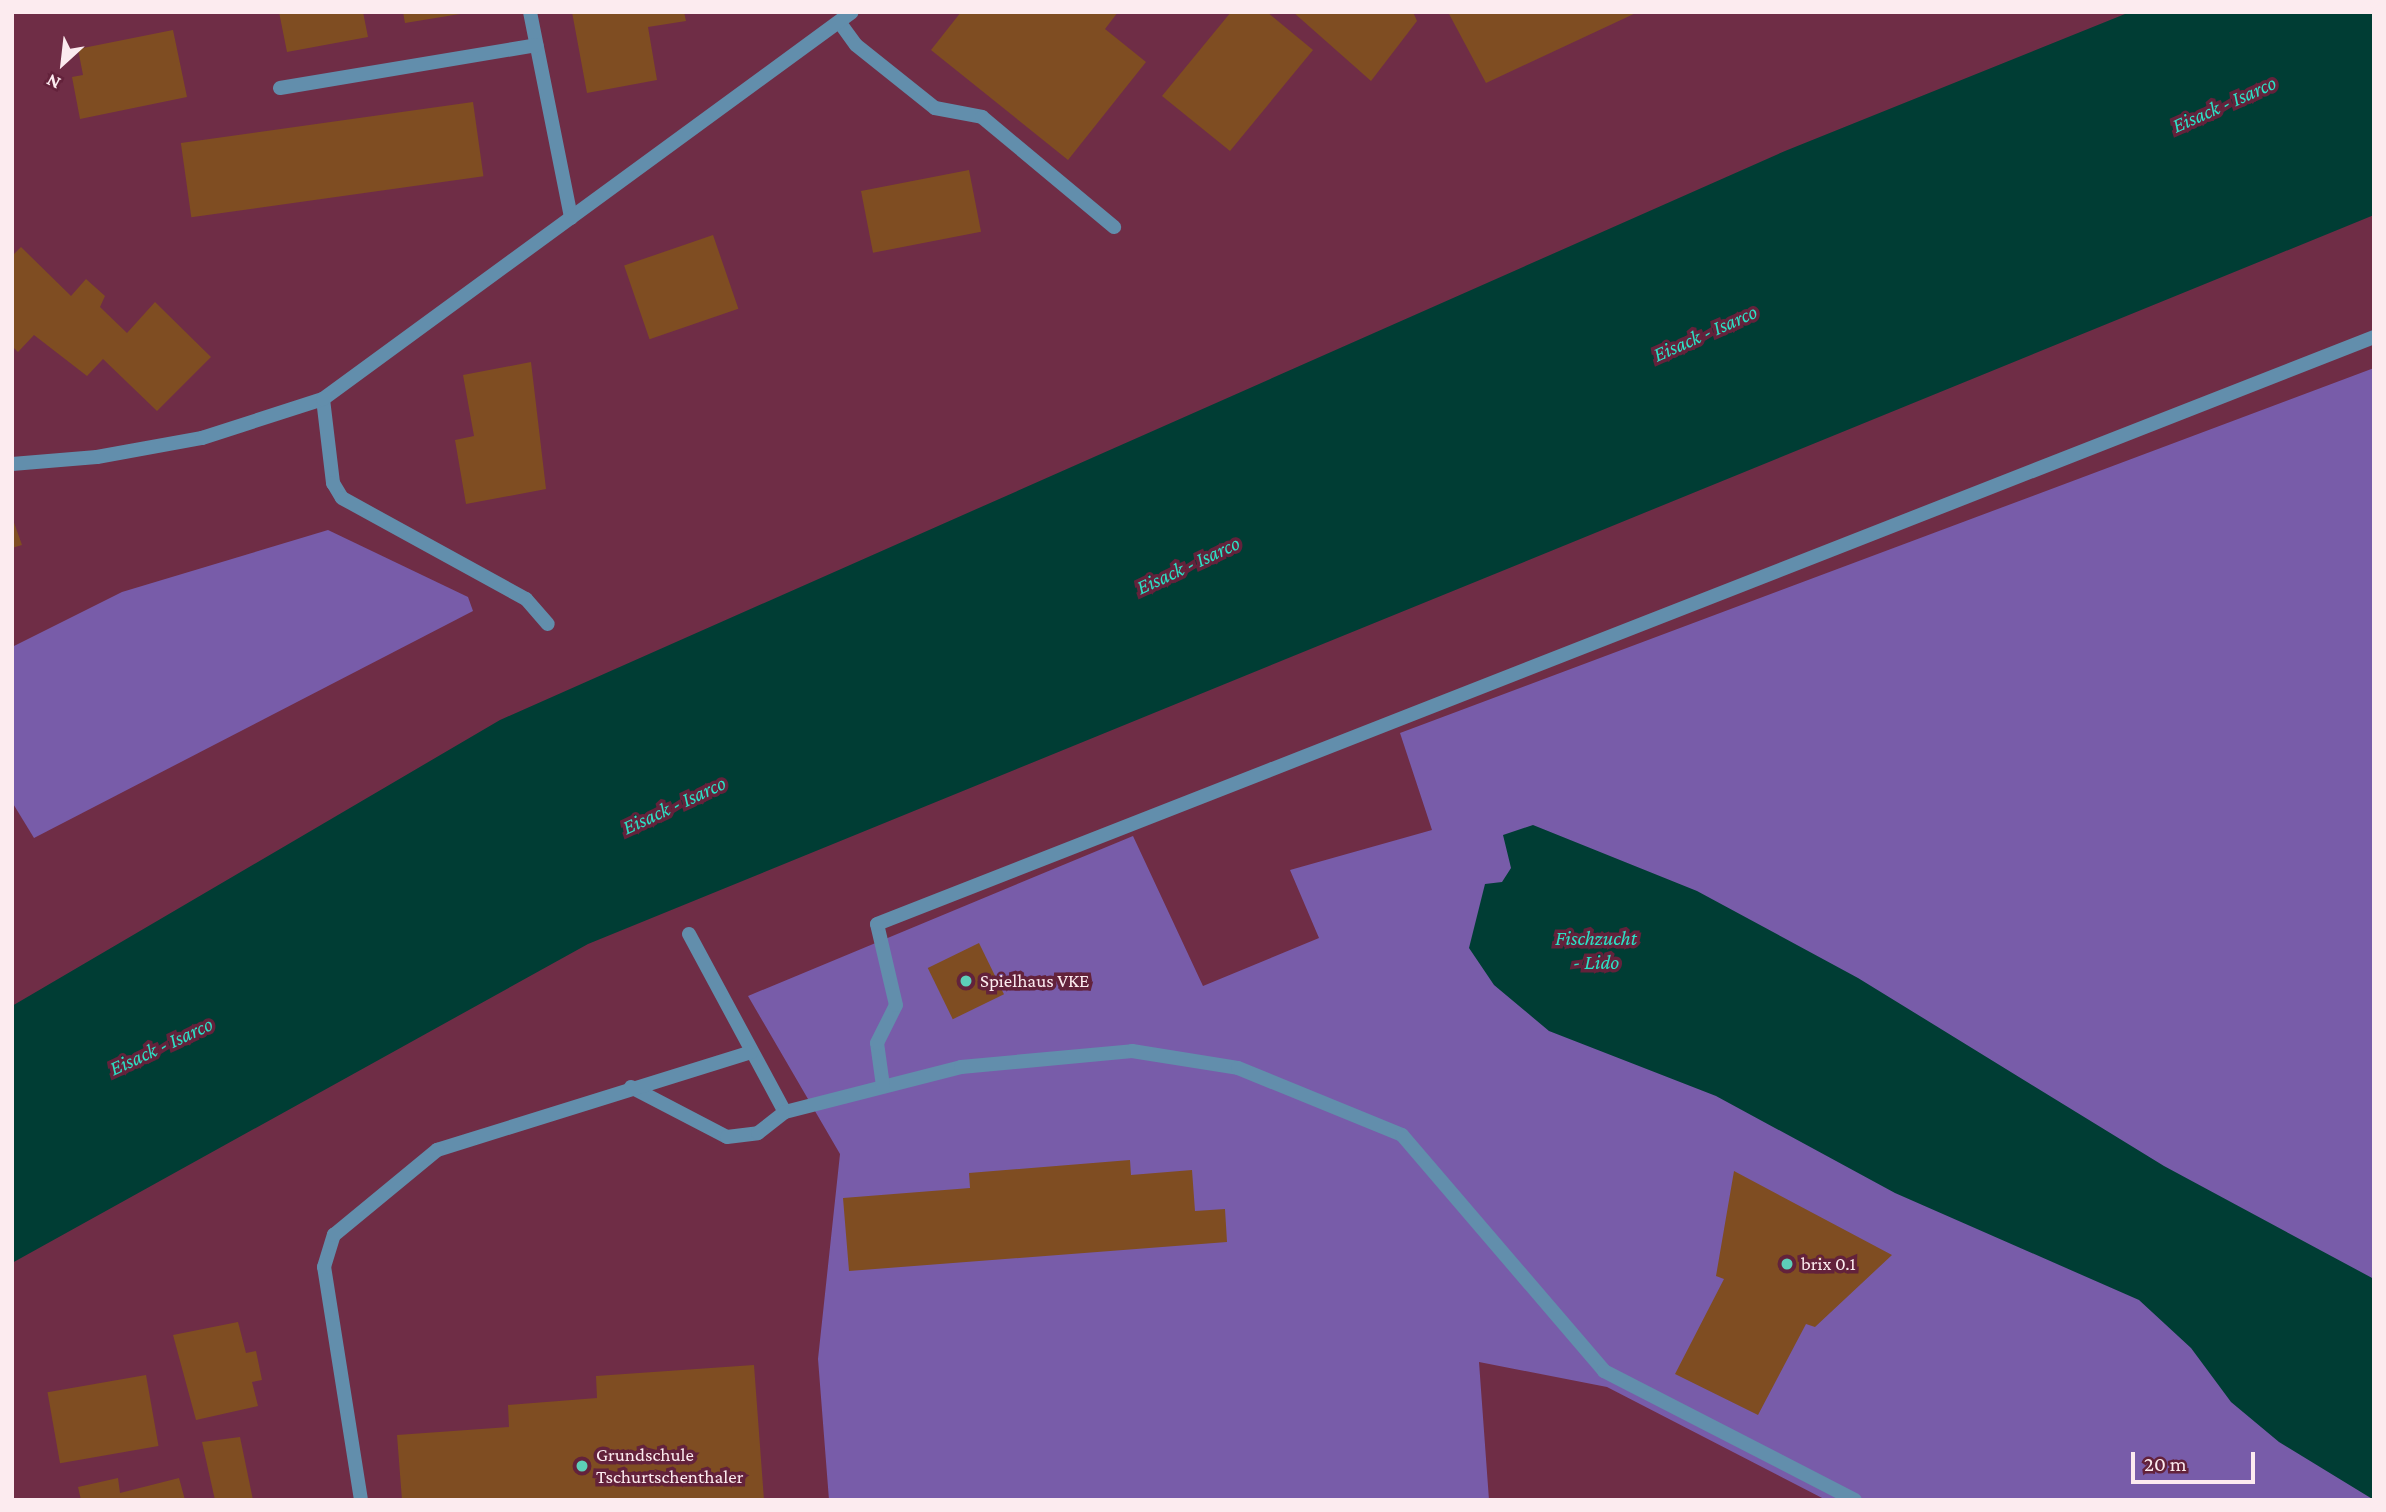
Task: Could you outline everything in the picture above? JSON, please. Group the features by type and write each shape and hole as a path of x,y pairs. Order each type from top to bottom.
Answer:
{"street":[{"path":"530,12 571,218"},
{"path":"12,464 97,457 202,438 323,399 852,12"},
{"path":"840,23 856,45 935,108 982,117 1114,227"},
{"path":"281,88 536,45"},
{"path":"883,1086 877,1043 896,1005 877,924 2374,337"},
{"path":"323,399 333,483 342,498 526,599 548,624"},
{"path":"689,934 730,1015 785,1112"},
{"path":"631,1087 727,1137 758,1133 785,1112 961,1067 1132,1051 1238,1068 1402,1136 1604,1371 1855,1500"},
{"path":"361,1500 324,1268 334,1235 437,1150 631,1087 751,1052"}],"shaded area":[{"path":"2374,368 2374,1500 1826,1500 1607,1387 1479,1362 1489,1500 829,1500 818,1359 840,1154 748,996 1133,836 1203,986 1319,938 1290,870 1432,830 1400,733"},
{"path":"328,530 468,597 473,611 34,838 12,802 12,647 122,592"}],"water":[{"name":"Eisack - Isarco","path":"2130,12 2374,12 2374,215 588,944 12,1263 12,1006 500,720 1785,151"},
{"name":"Fischzucht - Lido","path":"1533,825 1697,891 1858,978 2164,1166 2374,1279 2374,1500 2279,1442 2231,1402 2191,1348 2139,1300 1895,1193 1716,1096 1549,1031 1494,985 1469,948 1485,884 1502,882 1511,868 1503,835"}],"building":[{"path":"279,12 363,12 368,37 287,52"},
{"path":"403,12 460,12 460,14 405,23"},
{"path":"572,12 684,12 686,21 648,27 657,80 587,93"},
{"path":"961,12 1118,12 1105,29 1146,62 1068,160 931,50"},
{"path":"1231,12 1267,12 1313,50 1230,151 1162,96"},
{"path":"1293,12 1413,12 1417,21 1371,81"},
{"path":"1448,12 1638,12 1486,83"},
{"path":"173,30 187,97 80,119 72,77 83,75 78,49"},
{"path":"473,102 483,176 191,217 181,143"},
{"path":"969,170 981,232 873,253 861,191"},
{"path":"713,235 738,309 650,339 624,266"},
{"path":"21,247 71,296 86,279 105,296 100,307 127,333 155,302 211,357 157,411 103,359 87,376 34,335 18,352 12,346 12,256"},
{"path":"531,362 546,489 466,504 455,440 474,436 463,375"},
{"path":"12,517 22,545 12,548"},
{"name":"Spielhaus VKE","path":"979,943 1004,994 953,1019 928,968"},
{"path":"1130,1160 1131,1175 1192,1170 1195,1211 1225,1209 1227,1242 849,1271 843,1198 970,1188 969,1173"},
{"path":"1734,1171 1892,1255 1815,1327 1806,1324 1758,1415 1675,1374 1724,1279 1716,1276"},
{"path":"238,1322 246,1353 256,1351 262,1380 252,1382 258,1406 196,1420 173,1335"},
{"path":"754,1365 764,1500 402,1500 397,1435 509,1427 508,1405 597,1398 596,1376"},
{"path":"146,1375 159,1446 60,1463 48,1392"},
{"path":"240,1437 253,1500 215,1500 202,1442"},
{"path":"118,1478 120,1493 179,1478 185,1500 81,1500 78,1487"}],"place":[{"name":"Spielhaus VKE","path":"966,981"},
{"name":"brix 0.1","path":"1787,1264"},
{"name":"Grundschule Tschurtschenthaler","path":"582,1466"}]}
